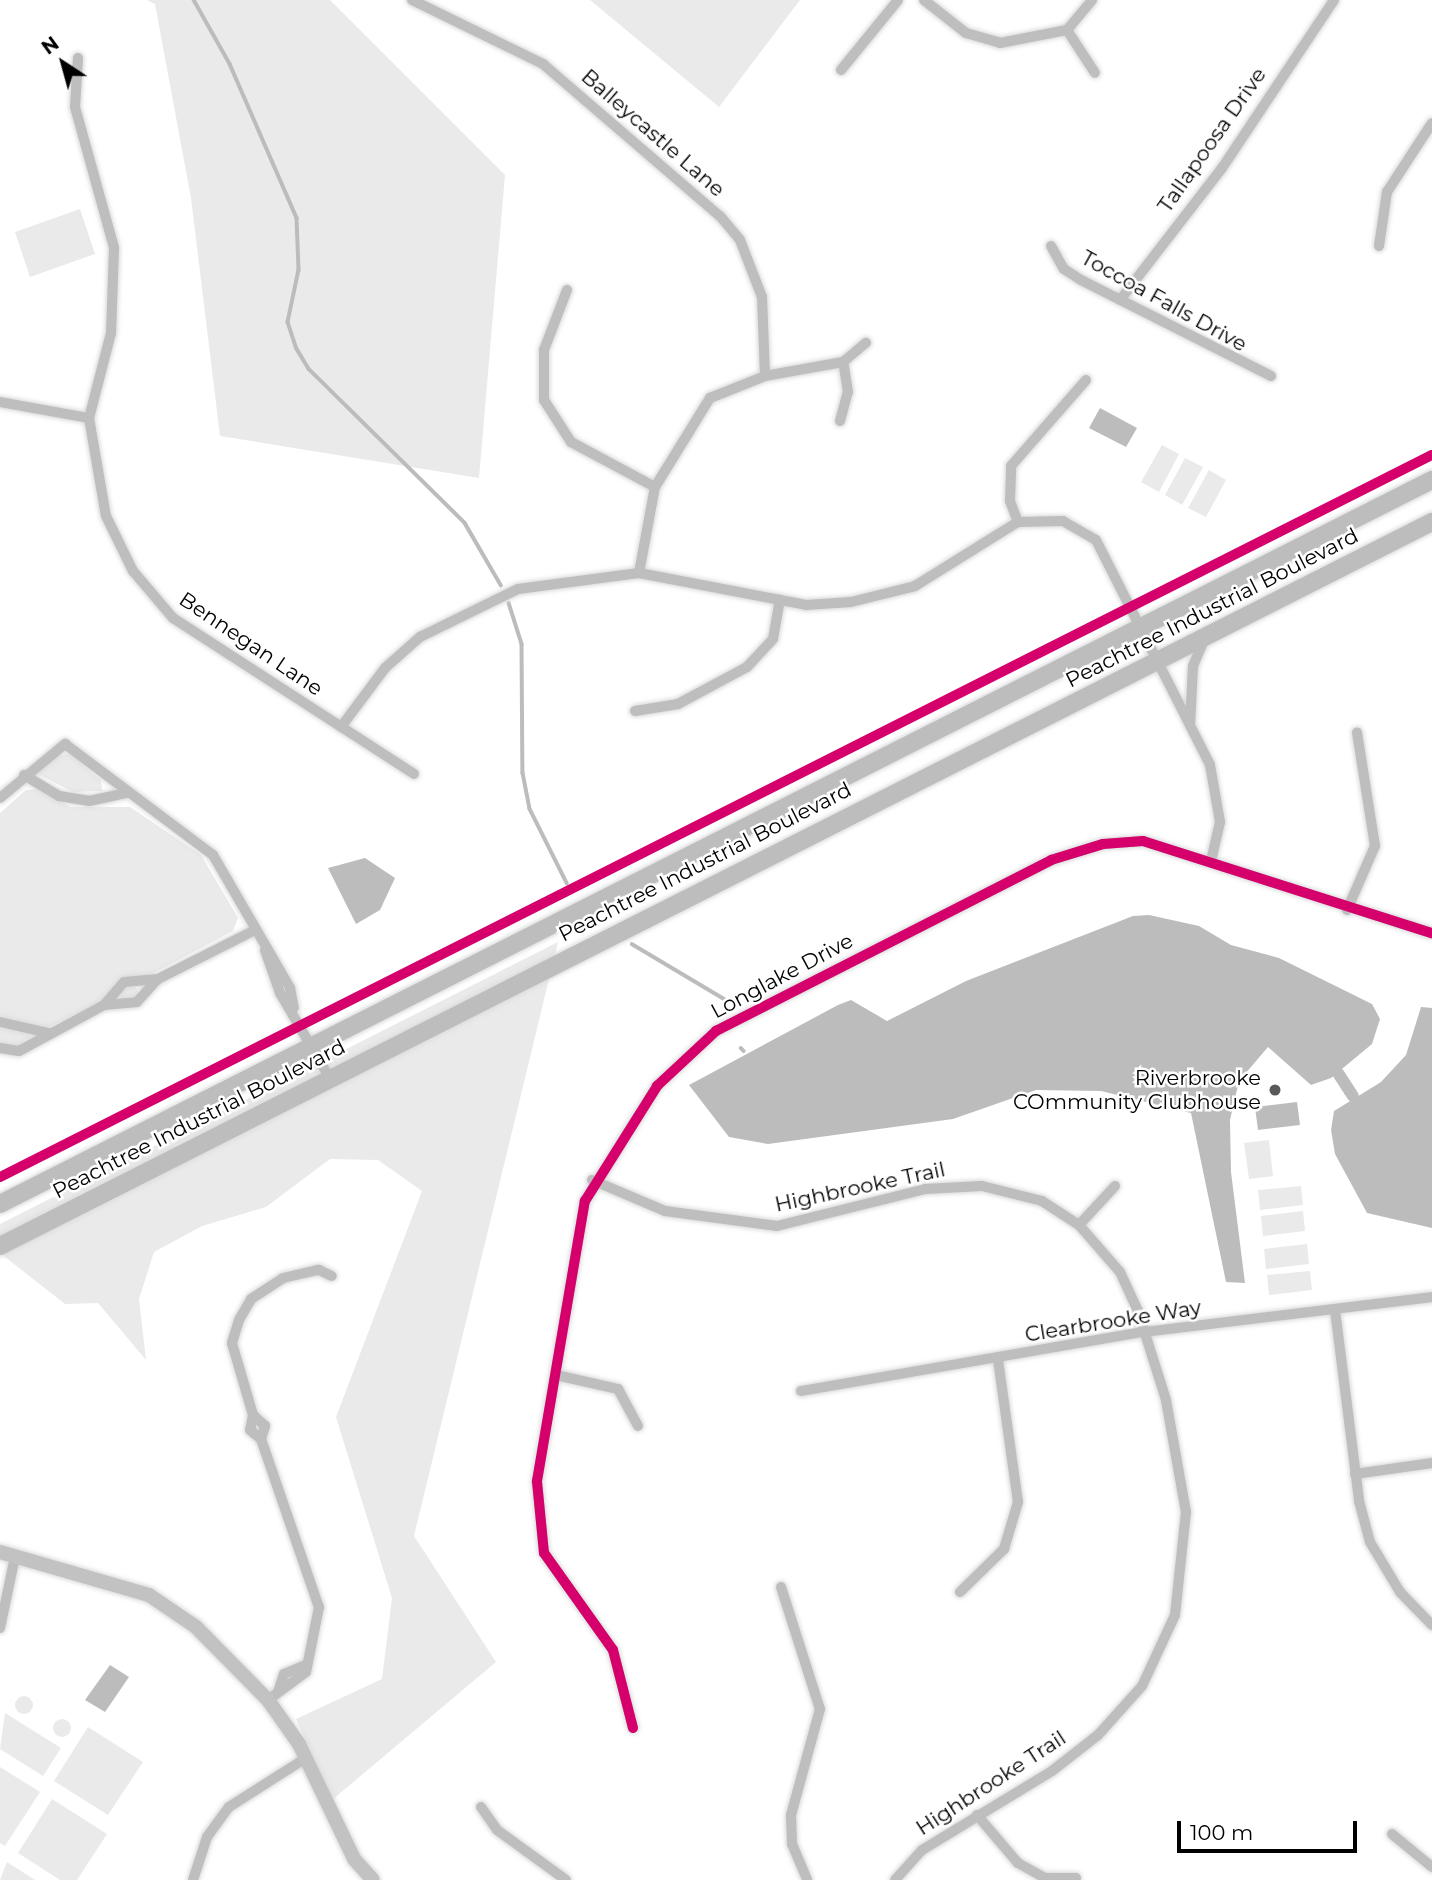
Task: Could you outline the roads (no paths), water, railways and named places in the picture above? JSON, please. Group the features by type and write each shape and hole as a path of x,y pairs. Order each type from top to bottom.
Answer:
{"highway":[{"name":"Peachtree Industrial Boulevard","path":"0,1204 1432,480"},
{"name":"Peachtree Industrial Boulevard","path":"0,1246 329,1077 1432,522"}],"street":[{"name":"Balleycastle Lane","path":"411,0 543,64 720,216 740,240 762,297 765,376"},
{"path":"841,70 898,0"},
{"path":"924,0 982,40 1019,43 1067,30 1092,0"},
{"name":"Tallapoosa Drive","path":"1120,300 1222,168 1334,0"},
{"path":"1067,30 1096,73"},
{"name":"Bennegan Lane","path":"78,58 75,107 114,248 111,332 89,418 106,516 151,595 216,648 414,774"},
{"path":"1379,246 1387,192 1432,123"},
{"name":"Toccoa Falls Drive","path":"1051,246 1064,269 1271,376"},
{"path":"567,290 544,350 544,400 570,442 655,487"},
{"path":"639,573 655,487 710,398 765,376 843,362 866,343"},
{"path":"840,421 848,392 843,362"},
{"path":"1018,522 1010,501 1011,466 1086,380"},
{"path":"0,402 89,418"},
{"path":"341,727 385,668 448,620 546,582 639,573 780,600 851,602 915,586 1018,522 1039,518 1085,529 1191,729 1220,798 1211,861"},
{"path":"635,711 678,704 747,667 773,639 780,600"},
{"path":"1191,729 1191,677 1206,636"},
{"path":"1347,911 1375,846 1357,732"},
{"path":"0,798 24,775 65,744 213,855 265,950 264,962 294,1008 329,1077"},
{"path":"24,775 59,796 89,801 128,793"},
{"name":"Longlake Drive","path":"633,1728 613,1650 555,1571 539,1537 537,1481 592,1180 657,1086 716,1031 1051,860 1103,844 1143,841 1211,861 1347,911 1432,933"},
{"path":"104,1005 137,1002 158,979 255,930"},
{"path":"0,1048 19,1051 104,1005 124,982 158,979"},
{"path":"0,1022 48,1034"},
{"name":"Highbrooke Trail","path":"592,1180 665,1211 737,1224 808,1222 874,1201 960,1185 1042,1201 1079,1225 1120,1272 1144,1332 1166,1400 1186,1512 1175,1615 1142,1686 1098,1735 922,1850 895,1880"},
{"path":"1079,1225 1115,1186"},
{"path":"273,1696 298,1682 307,1664 319,1607 261,1439 265,1426 253,1415 232,1342 245,1310 283,1278 312,1271 331,1276"},
{"name":"Clearbrooke Way","path":"801,1391 1144,1332 1432,1297"},
{"path":"1335,1310 1355,1474 1370,1542 1401,1592 1432,1625"},
{"path":"960,1592 1004,1549 1017,1502 998,1359"},
{"path":"556,1375 618,1389 638,1426"},
{"path":"1355,1474 1432,1464"},
{"path":"0,1552 149,1595 196,1627 273,1696 354,1859 373,1880"},
{"path":"0,1628 15,1556"},
{"path":"781,1587 820,1709 791,1815 792,1844 807,1880"},
{"path":"273,1696 289,1671 307,1664"},
{"path":"289,1671 298,1682"},
{"path":"193,1880 207,1837 229,1807 306,1758"},
{"path":"481,1807 497,1830 566,1880"},
{"path":"977,1815 1018,1863 1045,1878 1076,1878"},
{"path":"1392,1834 1432,1867"}],"waterway":[{"path":"194,0 230,64 297,218 299,270 288,322 297,349 309,369 465,523 501,585"},
{"path":"509,603 522,644 523,773 530,809 567,883"},
{"path":"632,944 726,1000"},
{"path":"741,1048 744,1051"},
{"path":"1338,1073 1353,1096"}],"place":[{"name":"Riverbrooke COmmunity Clubhouse","path":"1275,1090"}]}
